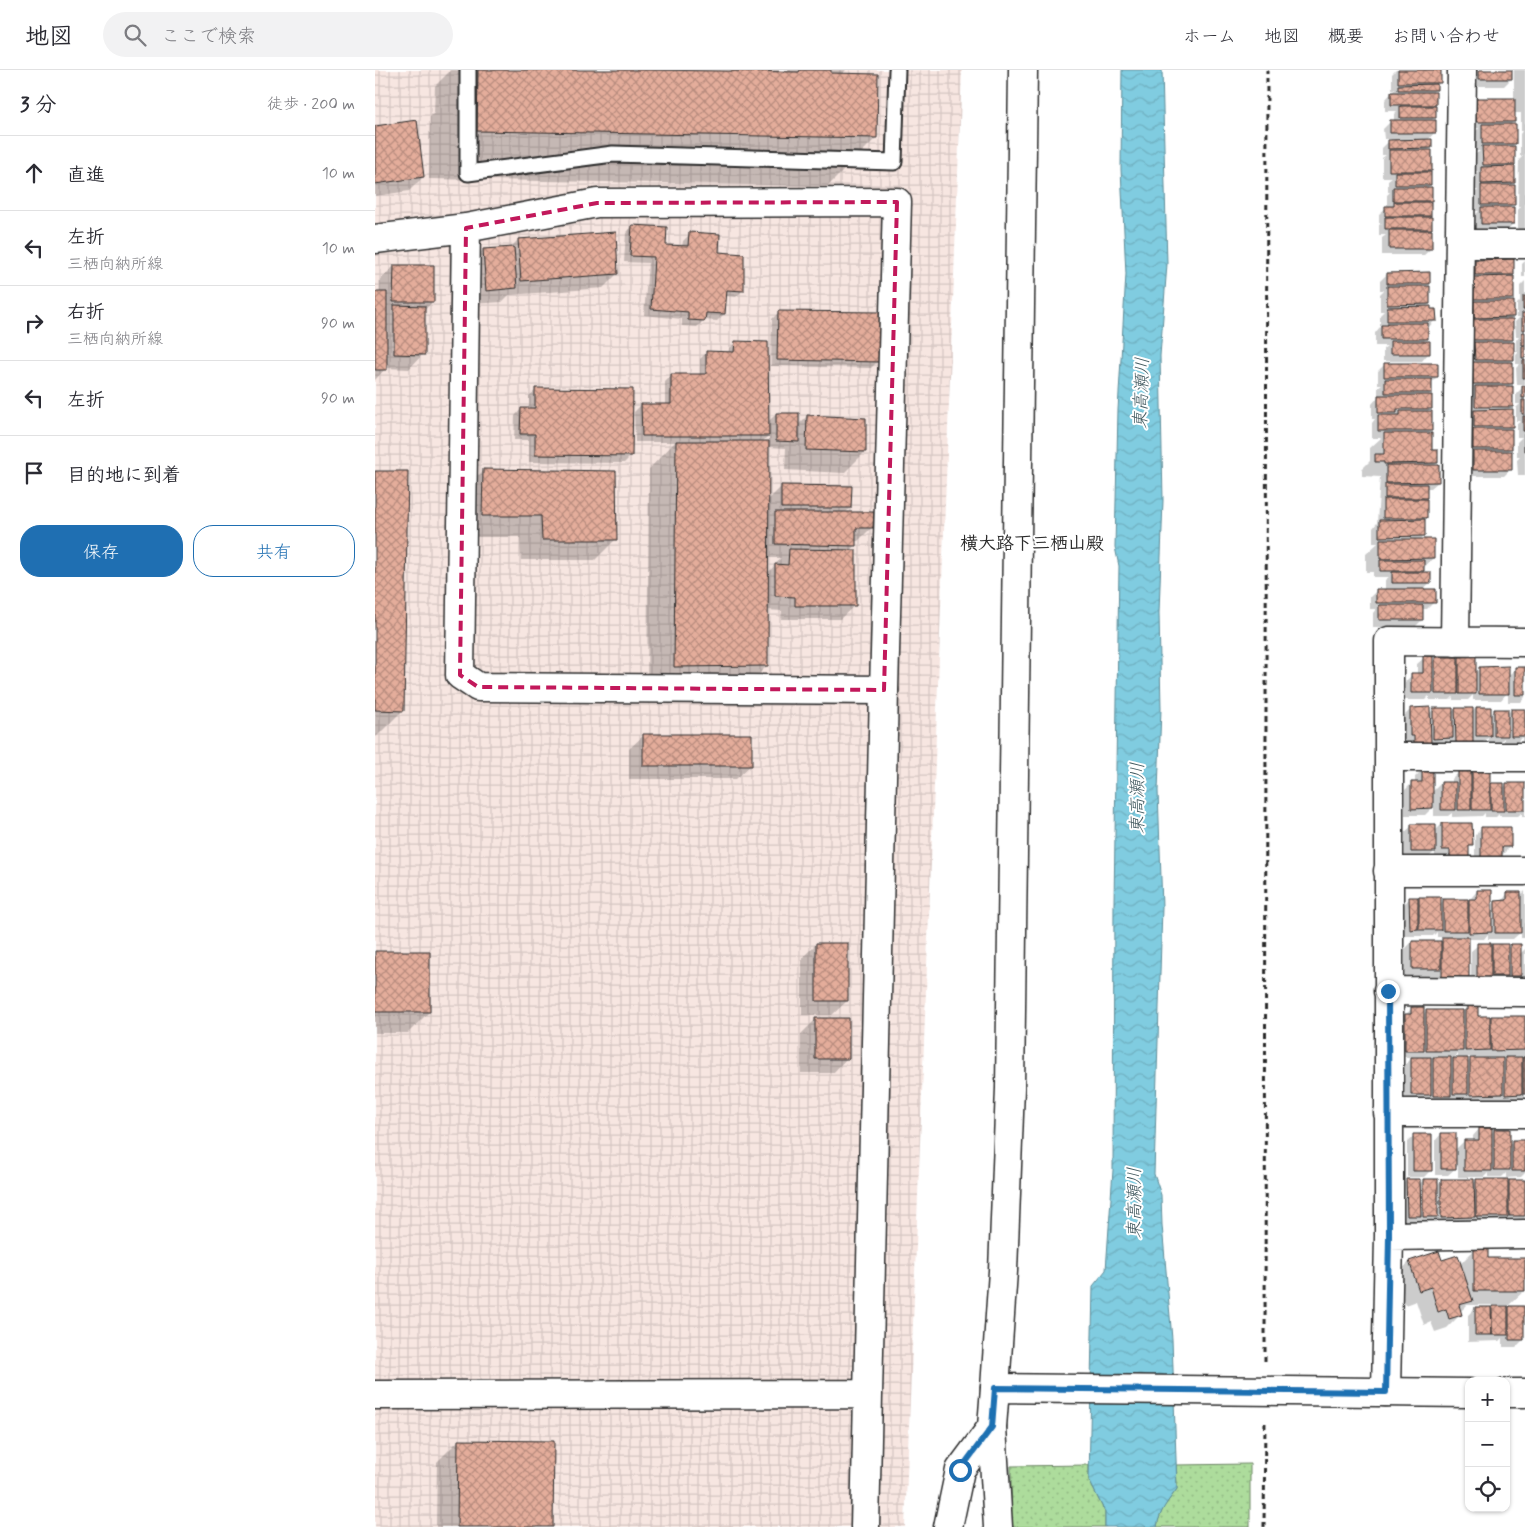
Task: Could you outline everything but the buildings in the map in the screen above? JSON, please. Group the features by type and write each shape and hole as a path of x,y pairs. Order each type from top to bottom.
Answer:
{"street":[{"path":"948,1527 960,1470 992,1427 1007,1388 1003,1270 1010,1088 1023,70"},
{"path":"1455,642 1462,70"},
{"path":"375,239 466,228 597,203 897,202 865,1527"},
{"path":"466,228 460,675 477,687 884,690"},
{"path":"1460,244 1525,244"},
{"path":"1386,1392 1389,1236 1389,641 1525,642"},
{"path":"1389,756 1525,757"},
{"path":"1388,871 1525,870"},
{"path":"1388,991 1525,992"},
{"path":"1388,1112 1525,1113"},
{"path":"1389,1236 1525,1234"},
{"path":"1007,1388 1465,1393"},
{"path":"1510,1393 1525,1393"},
{"path":"375,1395 867,1394"},
{"path":"992,1427 998,1527"}],"lane":[{"path":"468,70 468,173 613,154 894,162 897,70"}],"path":[{"path":"1263,1527 1265,1390 1267,70"}],"highlighted area":[{"path":"897,202 884,690 478,687 460,675 466,228 597,203"}],"shaded area":[{"path":"375,70 962,70 905,1527 375,1527"}],"green space":[{"path":"1250,1464 1250,1527 1157,1527 1163,1508 1177,1489 1176,1465"},
{"path":"1089,1465 1089,1480 1105,1512 1105,1527 1011,1527 1011,1466"}],"water":[{"name":"東高瀬川","path":"1122,70 1162,70 1167,264 1160,356 1163,500 1159,613 1161,709 1158,791 1162,907 1154,1174 1161,1195 1172,1339 1177,1489 1167,1502 1157,1527 1105,1527 1105,1512 1089,1480 1093,1286 1106,1270 1113,1170 1114,903 1119,566 1115,547 1118,410 1126,274 1121,169"}],"district":[{"name":"横大路下三栖山殿","path":"1032,543"}],"route":[{"path":"960,1470 992,1427 995,1388 1386,1392 1389,1236 1388,991"}]}
